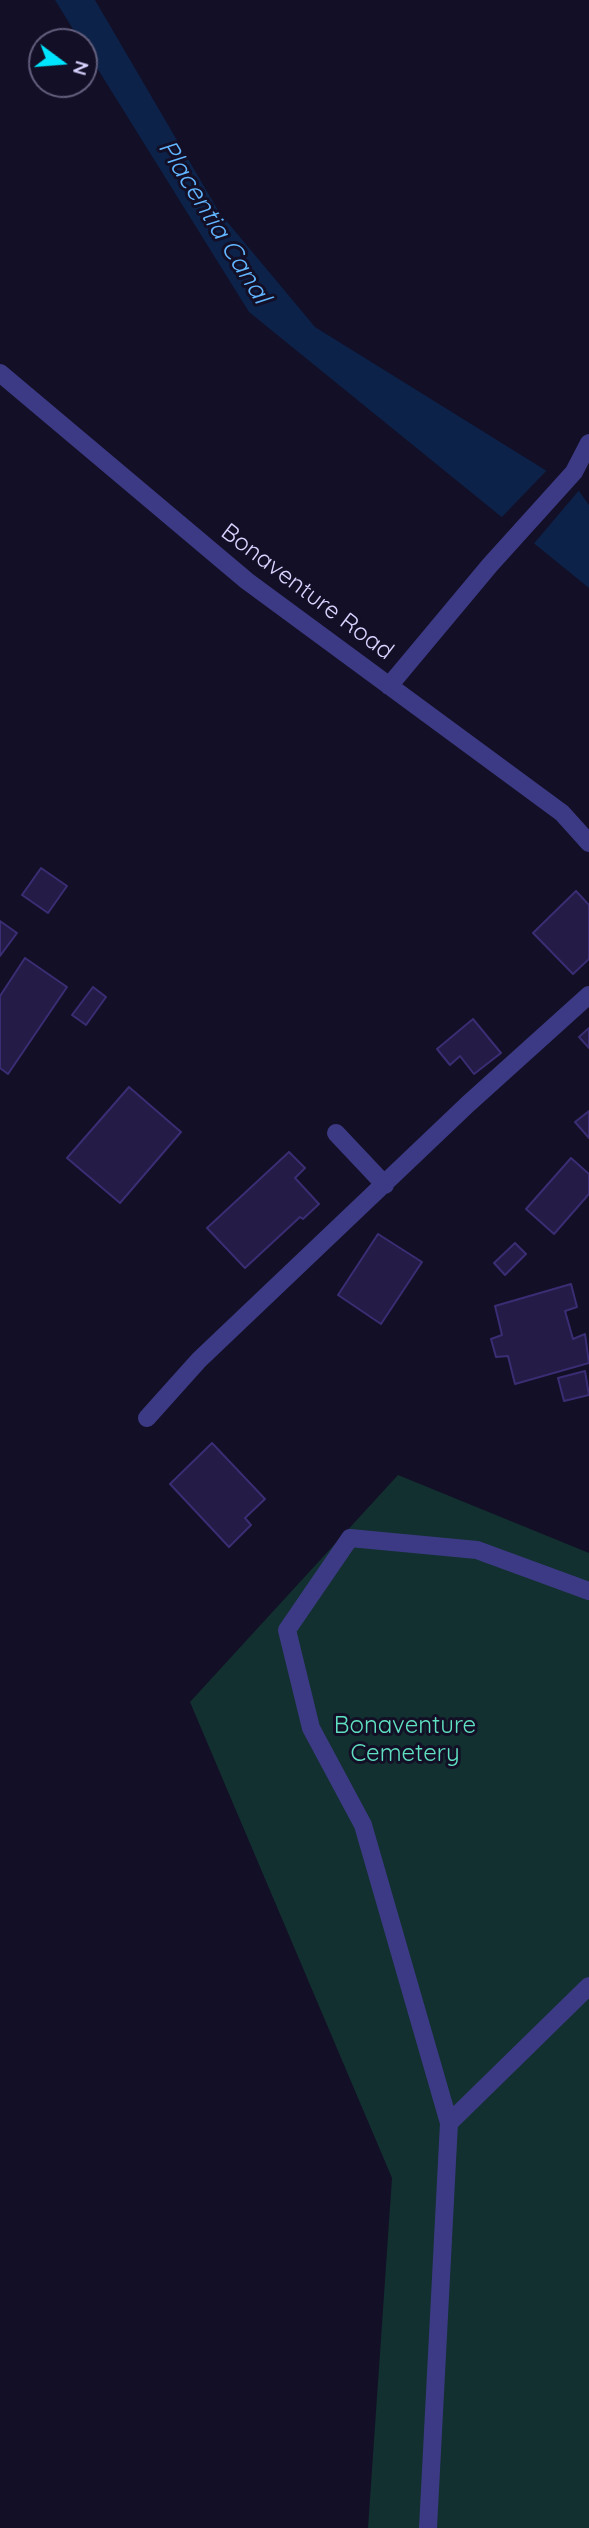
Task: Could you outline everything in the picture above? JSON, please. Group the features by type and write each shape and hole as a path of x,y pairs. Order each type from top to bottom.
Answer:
{"street":[{"name":"Bonaventure Road","path":"0,373 247,581 562,813 589,843"},
{"path":"389,686 490,565 574,471 589,443"},
{"path":"146,1418 199,1360 589,995"},
{"path":"336,1133 385,1185"},
{"path":"428,2528 449,2123 363,1825 311,1728 287,1630 351,1538 477,1550 589,1591"},
{"path":"449,2123 589,1986"}],"green space":[{"name":"Bonaventure Cemetery","path":"398,1475 589,1553 589,2528 368,2528 392,2178 190,1702"}],"water":[{"name":"Placentia Canal","path":"55,0 95,0 219,212 315,327 579,491 589,505 589,588 249,312 98,69 98,28 72,28"}],"pier":[{"path":"549,468 581,488 531,547 499,520"}],"building":[{"path":"41,868 67,886 48,913 22,895"},
{"path":"576,891 589,905 589,959 573,974 533,933"},
{"path":"0,921 17,933 0,956"},
{"path":"25,958 67,987 8,1074 0,1068 0,996"},
{"path":"93,987 106,997 86,1025 72,1015"},
{"path":"473,1019 501,1053 474,1074 460,1056 450,1065 437,1049"},
{"path":"589,1028 589,1048 579,1037"},
{"path":"129,1087 181,1132 120,1203 67,1158"},
{"path":"589,1111 589,1138 575,1122"},
{"path":"289,1152 305,1168 295,1178 319,1204 303,1219 300,1217 245,1268 207,1228"},
{"path":"571,1158 589,1174 589,1194 554,1234 526,1209"},
{"path":"378,1234 422,1262 381,1324 338,1295"},
{"path":"515,1243 526,1254 505,1275 494,1263"},
{"path":"571,1284 577,1307 565,1311 573,1339 585,1334 589,1363 515,1384 508,1356 496,1357 491,1339 502,1335 495,1306"},
{"path":"585,1371 589,1395 564,1401 558,1378"},
{"path":"212,1443 265,1499 245,1518 251,1525 229,1547 170,1484"}]}
